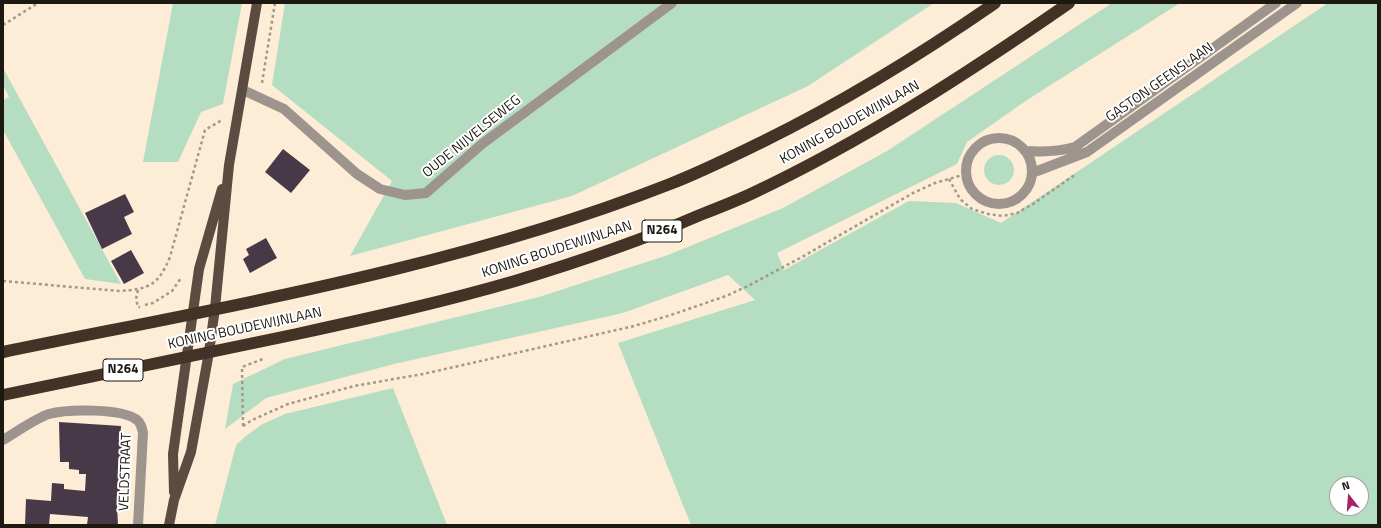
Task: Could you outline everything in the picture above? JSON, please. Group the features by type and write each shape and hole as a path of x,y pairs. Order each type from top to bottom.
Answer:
{"highway":[{"name":"KONING BOUDEWIJNLAAN","path":"3,352 310,288 462,252 544,229 605,209 665,186 746,150 795,125 848,97 995,3"},
{"name":"KONING BOUDEWIJNLAAN","path":"3,395 187,357 423,305 515,281 615,249 752,194 839,149 982,63 1070,3"}],"main road":[{"path":"174,500 191,452 210,352 230,165 257,3"},
{"path":"170,525 174,500 173,454 199,269 230,165"}],"street":[{"name":"OUDE NIJVELSEWEG","path":"243,90 284,109 357,174 380,189 406,195 426,193 482,144 672,3"},
{"name":"GASTON GEENSLAAN","path":"1026,151 1049,152 1064,150 1080,144 1276,3"},
{"name":"GASTON GEENSLAAN","path":"1032,173 1087,152 1297,3"},
{"path":"1002,138 1018,143 1026,151 1032,164 1032,173 1029,186 1022,195 1009,203 1000,204 986,202 975,194 970,187 966,174 966,165 972,152 978,146 989,139 1002,138"},
{"name":"VELDSTRAAT","path":"3,440 47,415 61,411 110,411 130,416 137,420 142,425 143,433 138,525"}],"path":[{"path":"3,25 38,3"},
{"path":"3,281 119,291 138,290 154,284 163,273 170,257 205,130 222,120 221,127"},
{"path":"264,359 242,367 243,426 252,420 288,404 354,386 423,374 486,360 634,326 678,313 726,296 748,286 802,257 913,193 935,183 966,174"},
{"path":"138,290 136,299 138,307 153,303 172,291 184,273"}],"green space":[{"path":"173,3 242,3 223,104 201,112 178,162 143,162"},
{"path":"285,3 934,3 808,86 572,196 350,256 392,181 272,85"},
{"path":"1112,3 1180,3 1027,100 967,142 957,164 777,253 784,270 909,201 956,203 1001,223 1328,3 1378,3 1378,525 691,525 618,343 755,300 728,275 623,313 394,364 266,398 225,429 233,384 285,359 539,297 668,255 783,208 887,151"},
{"path":"3,68 121,284 85,279 3,130 3,100 9,97 3,85"},
{"path":"999,155 1010,159 1014,170 1010,181 999,185 988,181 984,170 988,159"},
{"path":"393,388 447,525 215,525 235,449 237,444 246,436 261,425 285,414"}],"building":[{"path":"283,149 310,170 291,193 265,172"},
{"path":"125,194 134,212 124,217 132,234 102,249 85,213"},
{"path":"266,238 277,258 250,273 243,259 249,255 246,249"},
{"path":"131,250 144,273 124,284 111,261"},
{"path":"59,422 121,426 120,440 122,440 119,506 117,505 118,525 87,525 88,517 50,514 49,525 25,525 26,499 51,501 52,483 64,484 64,489 85,491 86,474 79,474 79,470 69,469 69,462 60,462"}]}
